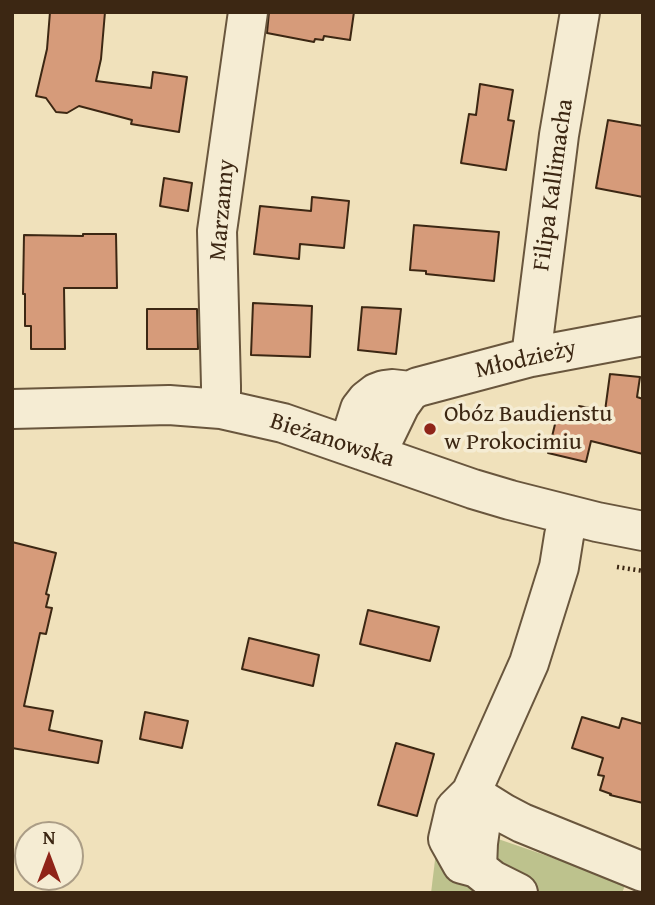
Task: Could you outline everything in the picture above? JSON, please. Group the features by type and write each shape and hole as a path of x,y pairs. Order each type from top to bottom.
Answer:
{"street":[{"name":"Marzanny","path":"221,409 216,231 248,12"},
{"name":"Filipa Kallimacha","path":"531,357 559,135 580,12"},
{"name":"Młodzieży","path":"361,450 384,438 410,391 427,384 531,357 643,336"},
{"name":"Bieżanowska","path":"12,409 169,405 221,409 283,423 473,489 569,515 643,531"},
{"path":"518,893 492,880 477,868 481,822 471,793 529,663 559,567 569,515"},
{"path":"471,793 522,823 643,872"}],"path":[{"path":"617,567 643,571"}],"green space":[{"path":"440,819 626,883 622,893 431,893"}],"building":[{"path":"50,12 105,12 101,59 96,81 151,88 153,72 187,77 179,132 131,124 132,120 79,106 67,113 56,112 46,98 36,96 47,49"},
{"path":"269,12 354,12 350,40 324,36 323,40 315,39 314,42 267,33"},
{"path":"480,84 513,90 508,120 514,121 506,170 461,163 469,114 476,115"},
{"path":"608,120 643,126 643,197 596,188"},
{"path":"164,178 192,183 188,211 160,206"},
{"path":"312,197 349,201 344,248 300,244 299,259 254,254 260,206 311,211"},
{"path":"414,225 499,232 494,281 410,270"},
{"path":"116,234 117,288 64,288 65,349 31,349 31,326 25,326 23,294 24,235"},
{"path":"253,303 312,306 310,357 251,355"},
{"path":"362,307 401,309 396,354 358,350"},
{"path":"147,309 197,309 198,349 147,349"},
{"path":"610,374 640,377 637,397 643,399 643,454 591,441 586,462 548,453 557,416 576,421 579,406 605,411"},
{"path":"12,542 56,553 46,594 49,595 46,607 52,608 46,634 40,633 24,706 53,711 49,730 102,741 98,763 12,748"},
{"path":"368,610 439,627 430,661 360,644"},
{"path":"249,638 319,655 313,686 242,669"},
{"path":"145,712 188,721 182,748 140,739"},
{"path":"582,717 619,728 622,718 643,724 643,803 600,790 604,776 598,775 603,758 572,748"},
{"path":"396,743 434,754 417,816 378,805"}],"place":[{"name":"Obóz Baudienstu w Prokocimiu","path":"430,429"}]}
